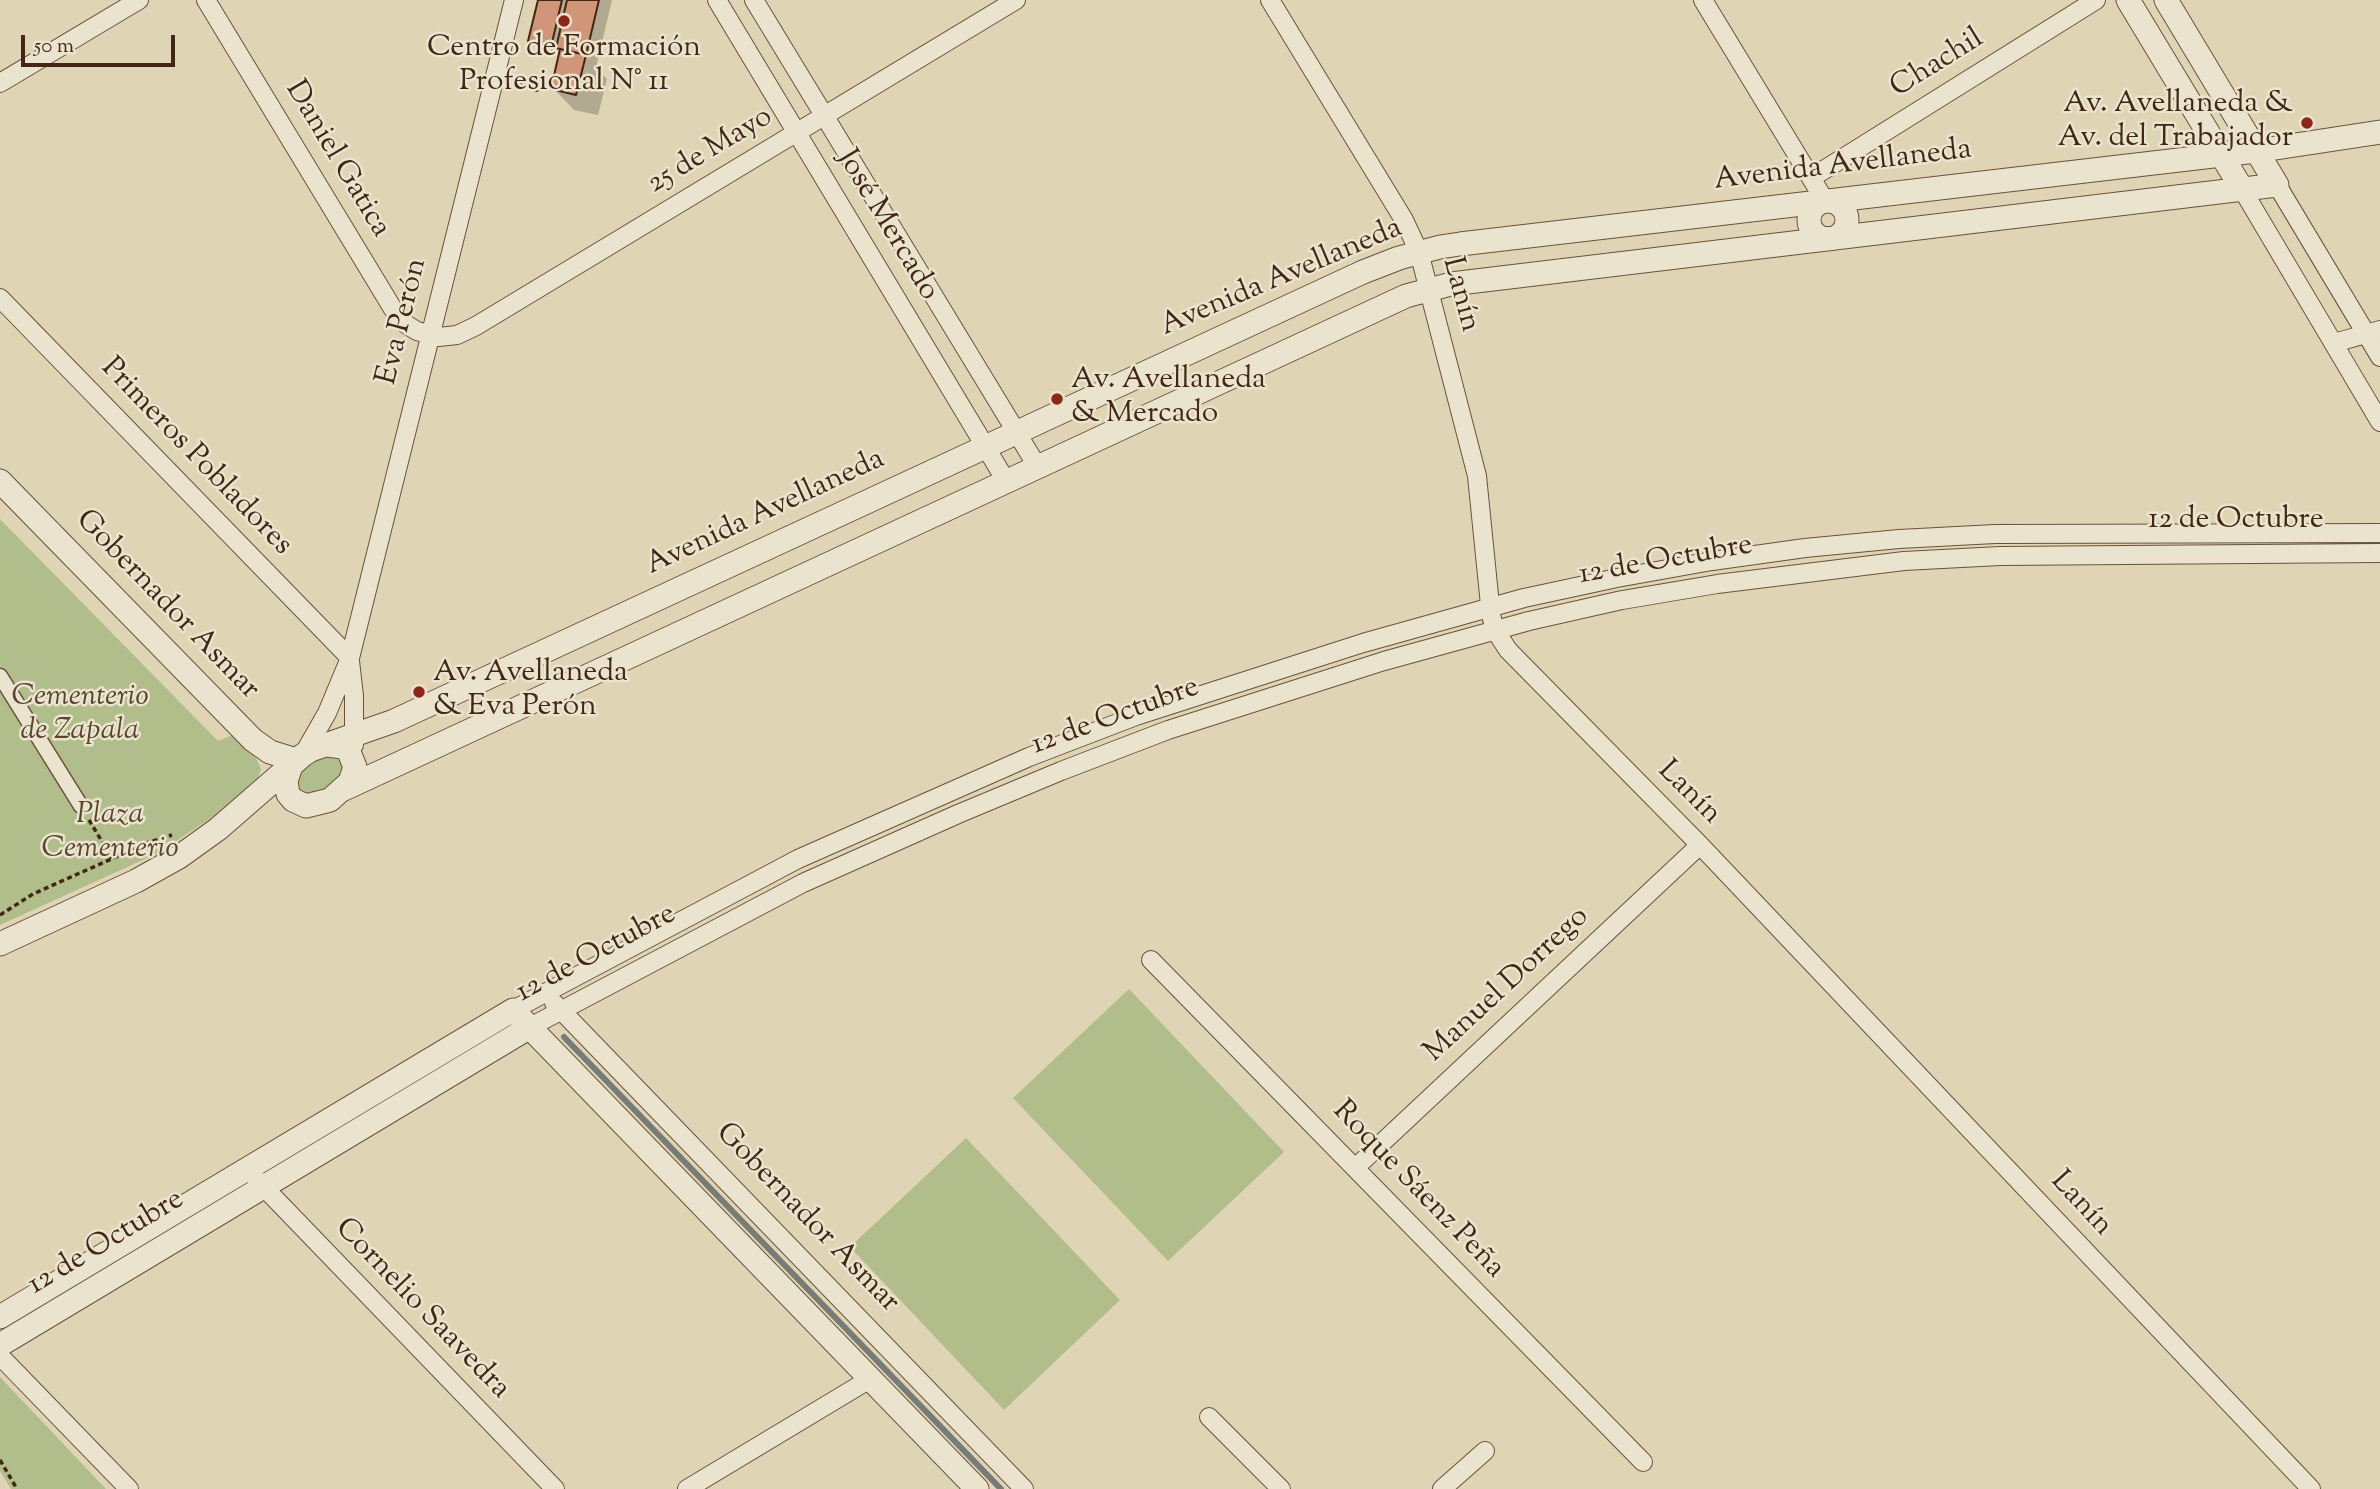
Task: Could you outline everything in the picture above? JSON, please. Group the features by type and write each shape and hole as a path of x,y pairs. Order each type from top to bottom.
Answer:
{"street":[{"path":"0,83 139,0"},
{"name":"Daniel Gatica","path":"206,0 393,309 407,326 430,335"},
{"name":"Eva Perón","path":"297,760 327,713 350,658 514,0"},
{"name":"José Mercado","path":"717,0 1006,481"},
{"name":"José Mercado","path":"754,0 1037,466"},
{"name":"25 de Mayo","path":"430,335 457,335 476,326 1016,0"},
{"name":"Lanín","path":"1270,0 1404,220 1419,252 1477,476 1490,607 1495,630 1514,659 1700,845 2311,1489"},
{"path":"1703,0 1825,201 1837,203 1845,211 1847,223 1841,233 1830,238"},
{"name":"Chachil","path":"1811,178 2096,0"},
{"path":"2128,0 2380,422"},
{"path":"2166,0 2277,185 2373,332 2380,357"},
{"name":"Avenida Avellaneda","path":"0,944 136,881 179,857 218,829 297,760 327,745 394,722 1363,272 1419,252 1461,244 2256,151 2380,132"},
{"path":"297,760 286,780 288,794 299,804 322,804 344,789 1370,311 1429,289 2277,185"},
{"name":"Primeros Pobladores","path":"0,298 350,658"},
{"path":"2334,342 2373,332"},
{"name":"Gobernador Asmar","path":"0,481 253,740 270,752 297,760"},
{"name":"12 de Octubre","path":"0,1317 543,992 798,859 1029,757 1190,698 1371,640 1490,607 1566,588 1744,556 1867,542 1995,534 2380,533"},
{"name":"12 de Octubre","path":"0,1345 561,1010 803,883 946,819 1159,733 1409,653 1561,613 1675,590 1780,574 1904,561 2000,556 2380,553"},
{"name":"Eva Perón","path":"350,658 354,696 355,767"},
{"path":"0,676 81,806"},
{"path":"327,745 342,747 353,759 355,767 350,782 344,789"},
{"name":"Manuel Dorrego","path":"1355,1168 1700,845"},
{"name":"Roque Sáenz Peña","path":"1151,960 1643,1462"},
{"name":"Gobernador Asmar","path":"543,992 1024,1489"},
{"path":"513,1010 977,1489"},
{"name":"Cornelio Saavedra","path":"247,1169 555,1489"},
{"path":"0,1356 129,1489"},
{"path":"687,1489 870,1379"},
{"path":"1209,1417 1281,1489"},
{"path":"1442,1489 1485,1451"}],"path":[{"path":"81,806 112,858"},
{"path":"0,915 23,899 112,858 178,833"},
{"path":"0,1460 18,1489"}],"green space":[{"name":"Cementerio de Zapala","path":"0,519 218,741 233,735 256,758 261,769 257,781 223,810 158,853 0,925"},
{"path":"337,753 344,769 337,786 304,799 292,779 299,765"},
{"path":"1129,989 1284,1152 1168,1261 1013,1098"},
{"path":"966,1138 1120,1300 1004,1410 850,1247"},
{"path":"0,1377 106,1489 11,1489 0,1471"}],"building":[{"path":"538,0 562,0 551,47 528,41"},
{"path":"567,0 599,0 586,55 556,48"},
{"path":"560,49 586,55 576,95 551,89"},
{"path":"522,79 539,84 537,91 520,86"}],"waterway":[{"path":"564,1037 1001,1489"}],"place":[{"name":"Centro de Formación Profesional N° 11","path":"564,21"},
{"name":"Av. Avellaneda & Av. del Trabajador","path":"2307,123"},
{"name":"Av. Avellaneda & Mercado","path":"1057,399"},
{"name":"Av. Avellaneda & Eva Perón","path":"419,692"}],"park label":[{"name":"Plaza Cementerio","path":"110,834"}]}
